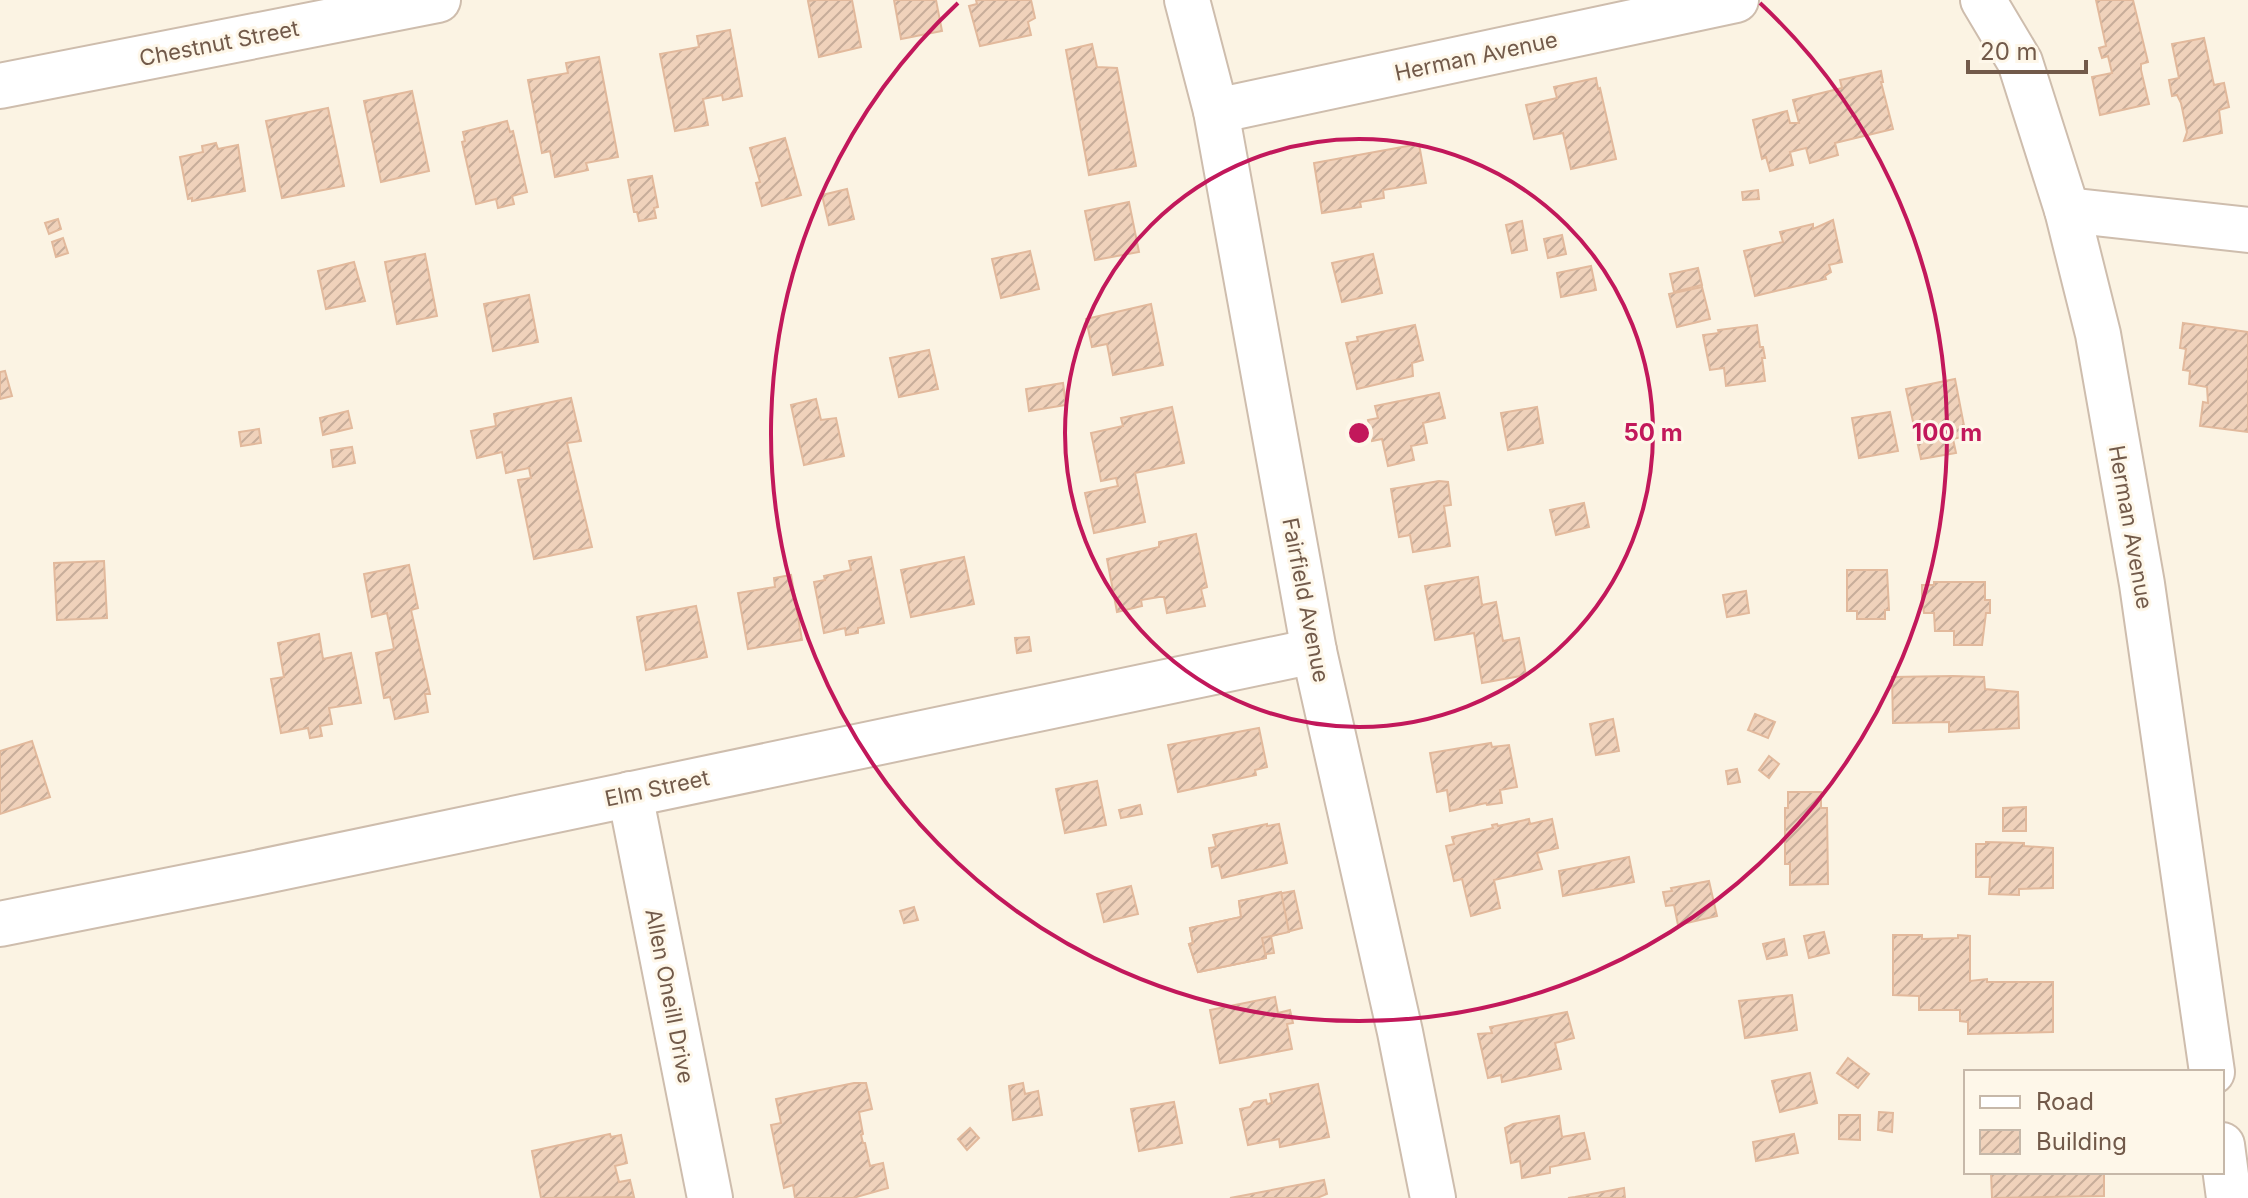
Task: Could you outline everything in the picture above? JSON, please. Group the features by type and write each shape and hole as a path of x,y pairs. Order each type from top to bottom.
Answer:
{"street":[{"name":"Chestnut Street","path":"0,86 438,0"},
{"name":"Fairfield Avenue","path":"1187,0 1216,111 1314,651 1400,1032 1433,1198"},
{"name":"Herman Avenue","path":"1216,111 1736,0"},
{"name":"Herman Avenue","path":"1983,0 2020,62 2067,210 2098,334 2139,568 2212,1070"},
{"path":"2067,210 2248,230"},
{"name":"Elm Street","path":"0,924 1314,651"},
{"name":"Allen Oneill Drive","path":"630,794 710,1198"},
{"path":"2224,1160 2229,1198"}],"building":[{"path":"852,0 861,47 819,57 808,1"},
{"path":"894,0 936,0 942,31 901,39"},
{"path":"976,0 1031,0 1035,18 1028,22 1031,35 980,46 969,6 977,4"},
{"path":"2096,0 2133,0 2148,62 2141,64 2141,70 2149,104 2100,115 2092,77 2112,73 2108,56 2102,58 2099,48 2106,46"},
{"path":"730,30 742,96 723,100 722,95 703,99 708,125 675,131 660,54 699,47 697,36"},
{"path":"2204,38 2214,85 2224,83 2229,107 2219,110 2222,133 2184,141 2187,132 2181,103 2177,95 2172,96 2169,80 2179,78 2172,44"},
{"path":"1092,44 1097,67 1117,68 1136,166 1089,175 1066,50"},
{"path":"599,57 618,157 586,163 588,170 555,177 550,151 542,153 528,80 568,73 566,63"},
{"path":"1881,71 1893,129 1835,143 1838,155 1810,163 1806,148 1790,152 1793,165 1770,171 1766,157 1762,159 1753,120 1787,111 1790,123 1799,123 1793,100 1842,88 1840,80"},
{"path":"1596,78 1616,159 1571,169 1563,133 1534,139 1526,105 1557,98 1554,87"},
{"path":"412,91 429,171 381,182 364,101"},
{"path":"328,108 344,186 282,198 266,121"},
{"path":"507,121 510,132 513,131 527,192 512,196 514,204 498,208 496,199 476,204 462,142 465,141 463,132"},
{"path":"785,138 801,195 762,206 756,183 760,182 750,148"},
{"path":"216,143 218,149 238,145 245,191 192,201 192,198 188,199 180,157 203,152 202,146"},
{"path":"1419,144 1426,183 1383,190 1384,198 1360,202 1361,207 1322,213 1314,163"},
{"path":"652,176 658,207 654,208 656,218 639,221 637,212 634,212 628,180"},
{"path":"847,189 854,219 829,225 822,195"},
{"path":"1758,190 1759,199 1743,200 1742,192"},
{"path":"1129,202 1139,252 1095,260 1085,211"},
{"path":"58,219 61,229 49,234 45,223"},
{"path":"1833,220 1842,262 1829,265 1831,272 1825,276 1826,279 1755,296 1744,251 1783,242 1780,232 1813,224 1813,229"},
{"path":"1522,221 1527,250 1512,253 1506,225"},
{"path":"1562,235 1566,254 1548,258 1544,239"},
{"path":"63,238 68,253 56,257 52,242"},
{"path":"1030,251 1039,289 1001,298 992,259"},
{"path":"425,254 437,316 397,324 385,262"},
{"path":"1373,254 1382,293 1342,302 1332,263"},
{"path":"354,262 365,301 326,309 318,271"},
{"path":"1591,266 1596,290 1561,297 1557,273"},
{"path":"1698,268 1702,285 1674,292 1670,274"},
{"path":"1702,287 1710,319 1677,327 1669,294"},
{"path":"529,295 538,342 493,351 484,304"},
{"path":"1151,304 1163,365 1113,375 1107,344 1092,347 1086,319"},
{"path":"2183,323 2248,332 2248,432 2200,426 2203,402 2208,403 2207,387 2189,384 2190,371 2183,370 2186,349 2180,348"},
{"path":"1415,325 1423,360 1412,363 1413,376 1357,389 1346,343 1358,341 1357,337"},
{"path":"1757,325 1765,358 1762,358 1765,381 1726,386 1724,368 1710,370 1703,335"},
{"path":"929,350 938,389 899,397 890,358"},
{"path":"5,371 12,396 0,399 0,372"},
{"path":"1955,379 1966,436 1953,439 1956,453 1921,459 1906,389"},
{"path":"1063,383 1066,405 1029,411 1026,389"},
{"path":"1439,393 1445,418 1423,423 1427,443 1411,446 1414,460 1388,466 1382,439 1372,441 1368,420 1378,418 1375,406"},
{"path":"571,398 581,441 567,443 592,547 534,559 518,480 531,478 529,468 506,473 502,452 477,458 471,431 496,426 494,414"},
{"path":"816,399 821,420 836,418 844,456 804,465 791,405"},
{"path":"1172,407 1184,463 1135,473 1145,522 1094,533 1085,493 1118,486 1116,478 1101,481 1091,433 1123,426 1121,418"},
{"path":"1537,407 1543,443 1508,450 1501,413"},
{"path":"348,411 352,428 323,435 320,418"},
{"path":"1890,412 1898,451 1859,458 1852,418"},
{"path":"259,429 261,443 241,446 239,432"},
{"path":"352,447 355,463 333,467 331,450"},
{"path":"1448,482 1451,505 1444,506 1450,546 1413,552 1410,535 1399,537 1391,489"},
{"path":"1584,503 1589,527 1556,535 1550,510"},
{"path":"1196,534 1207,587 1201,589 1205,606 1167,613 1164,597 1159,597 1141,600 1142,606 1117,612 1107,559 1159,547 1159,542"},
{"path":"871,557 884,623 858,628 858,633 846,635 845,628 824,633 814,582 825,580 824,576 851,570 849,561"},
{"path":"964,557 974,604 911,617 901,570"},
{"path":"104,561 107,618 57,620 54,563"},
{"path":"409,565 418,608 411,610 430,694 425,694 428,712 395,719 390,697 384,698 376,653 394,649 387,613 372,617 364,574"},
{"path":"1847,570 1887,570 1889,610 1885,610 1885,619 1857,619 1857,611 1847,611"},
{"path":"791,575 802,640 748,649 738,593 775,587 774,578"},
{"path":"1478,577 1482,605 1496,602 1503,641 1519,638 1526,675 1482,683 1474,633 1435,640 1425,586"},
{"path":"1934,582 1985,582 1985,600 1990,600 1990,613 1986,613 1982,645 1954,645 1954,631 1935,631 1934,613 1924,613 1922,600 1922,585 1934,585"},
{"path":"1746,591 1749,613 1727,617 1723,595"},
{"path":"696,606 707,657 646,670 637,617"},
{"path":"319,634 323,659 351,653 361,703 329,708 332,724 320,726 322,736 310,738 308,728 281,733 271,679 284,677 278,643"},
{"path":"1029,637 1031,651 1017,653 1015,638"},
{"path":"1892,677 1984,677 1985,689 2018,692 2019,728 1949,732 1949,722 1893,723"},
{"path":"1755,714 1775,722 1768,738 1748,730"},
{"path":"1613,719 1619,751 1596,755 1590,724"},
{"path":"1259,728 1267,767 1255,770 1256,775 1178,792 1168,745"},
{"path":"32,741 50,797 0,814 0,751"},
{"path":"1491,743 1492,747 1509,745 1517,787 1500,790 1502,803 1486,803 1450,811 1447,790 1437,792 1430,753"},
{"path":"1769,756 1779,764 1769,778 1759,770"},
{"path":"1737,769 1740,782 1728,784 1726,771"},
{"path":"1097,781 1106,825 1065,833 1056,789"},
{"path":"1788,792 1821,792 1821,808 1827,808 1828,884 1790,885 1790,864 1785,864"},
{"path":"1140,805 1142,814 1121,818 1119,810"},
{"path":"2026,807 2026,831 2003,831 2003,808"},
{"path":"1529,819 1530,824 1552,819 1558,848 1537,853 1542,869 1494,880 1500,908 1471,916 1462,879 1454,881 1446,846 1454,844 1452,837 1493,828 1492,825"},
{"path":"1279,824 1287,863 1222,878 1219,865 1212,867 1209,848 1216,847 1213,835"},
{"path":"1986,842 2053,848 2053,888 2019,889 2019,895 1989,894 1990,877 1976,877 1976,844"},
{"path":"1629,857 1634,882 1563,896 1559,871"},
{"path":"1709,881 1717,916 1678,925 1674,905 1666,906 1663,892"},
{"path":"1131,886 1138,914 1104,922 1097,894"},
{"path":"1294,891 1302,928 1271,936 1274,953 1266,954 1266,958 1198,972 1189,944 1193,943 1190,928 1241,917 1239,901"},
{"path":"1281,892 1289,932 1262,938 1266,958 1198,972 1189,944 1193,943 1190,928 1241,917 1239,901"},
{"path":"914,907 918,920 904,923 900,911"},
{"path":"1824,932 1829,953 1809,958 1804,936"},
{"path":"1893,935 1922,935 1922,939 1970,936 1970,981 2053,982 2053,1032 1968,1034 1968,1022 1960,1021 1960,1010 1919,1010 1919,996 1893,995"},
{"path":"1784,939 1787,955 1767,959 1763,944"},
{"path":"1792,995 1797,1030 1745,1038 1739,1001"},
{"path":"1275,997 1278,1013 1290,1010 1293,1023 1287,1024 1292,1049 1220,1063 1210,1010"},
{"path":"1567,1012 1574,1038 1555,1043 1561,1069 1502,1082 1501,1075 1488,1078 1478,1034 1492,1033 1490,1027"},
{"path":"1848,1058 1869,1074 1858,1088 1837,1073"},
{"path":"1810,1073 1817,1103 1780,1112 1772,1081"},
{"path":"866,1083 872,1109 859,1112 861,1135 870,1166 883,1163 888,1188 853,1198 795,1198 793,1185 784,1188 771,1125 781,1123 776,1099"},
{"path":"1023,1083 1025,1094 1038,1091 1042,1115 1013,1120 1009,1086"},
{"path":"1318,1084 1329,1137 1280,1147 1279,1139 1248,1145 1240,1109 1250,1107 1254,1102 1266,1100 1267,1104 1272,1103 1270,1094"},
{"path":"1174,1102 1182,1143 1139,1151 1131,1109"},
{"path":"1879,1112 1893,1113 1892,1132 1878,1130"},
{"path":"1839,1115 1860,1115 1860,1140 1839,1139"},
{"path":"1559,1116 1562,1137 1584,1133 1590,1159 1550,1167 1550,1173 1522,1178 1520,1161 1511,1163 1505,1128"},
{"path":"970,1128 979,1138 967,1150 958,1139"},
{"path":"610,1134 611,1137 621,1135 627,1163 615,1166 619,1182 630,1180 634,1197 541,1198 532,1151"},
{"path":"1794,1134 1798,1153 1756,1161 1753,1142"},
{"path":"1991,1174 2104,1174 2104,1196 1992,1198"},
{"path":"1324,1180 1327,1194 1317,1198 1230,1198"},
{"path":"1624,1188 1625,1198 1568,1198 1575,1197"}]}
